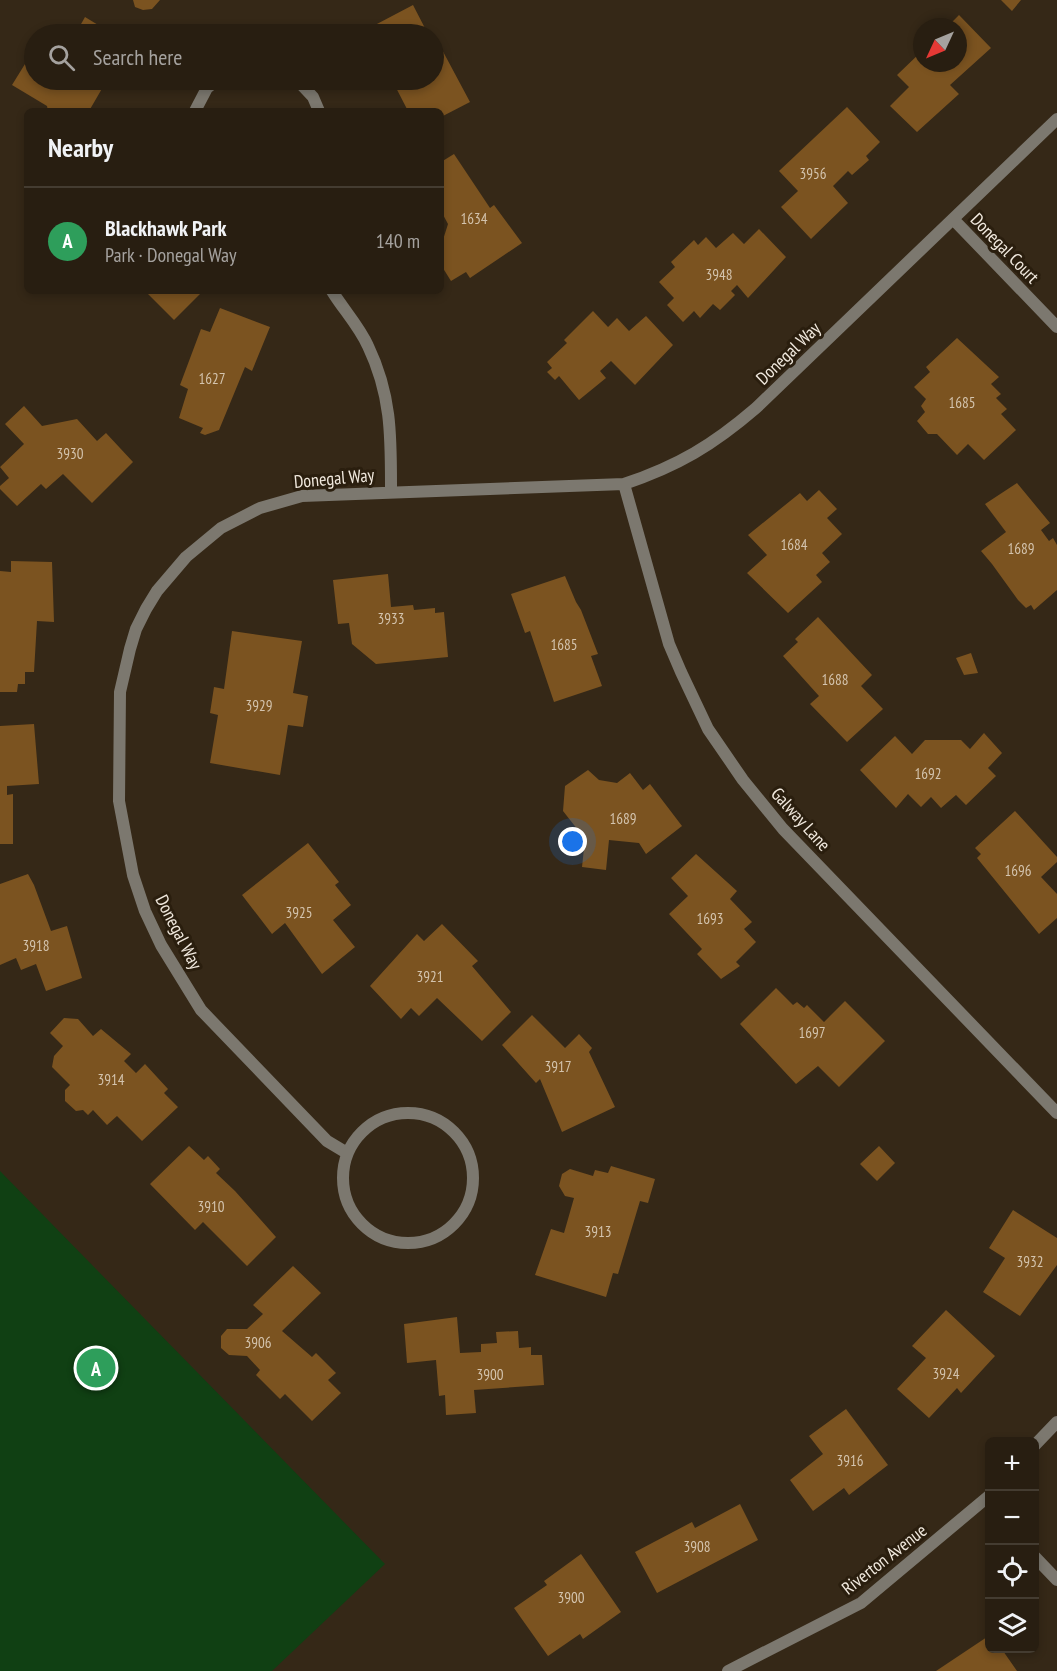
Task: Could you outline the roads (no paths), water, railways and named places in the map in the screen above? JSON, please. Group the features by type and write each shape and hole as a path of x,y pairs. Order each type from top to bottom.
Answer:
{"street":[{"path":"197,108 206,90"},
{"path":"306,90 318,108"},
{"name":"Donegal Way","path":"347,1153 327,1141 201,1010 161,945 145,911 133,875 121,810 118,762 120,692 136,629 146,609 172,572 202,543 240,517 260,508 302,496 624,483 668,467 694,454 728,432 756,408 1057,119"},
{"name":"Donegal Court","path":"953,219 1057,327"},
{"path":"334,294 368,344 381,380 392,433 390,492"},
{"name":"Galway Lane","path":"624,483 669,644 708,729 743,780 783,829 1057,1113"},
{"path":"406,1112 425,1115 443,1122 457,1135 467,1151 473,1169 472,1188 466,1206 457,1221 442,1234 426,1241 408,1243 390,1241 381,1237 359,1222 348,1207 343,1189 342,1171 347,1153 356,1137 370,1124 388,1115 406,1112"},
{"path":"1039,1442 1057,1422"},
{"name":"Riverton Avenue","path":"728,1671 861,1603 985,1504"},
{"path":"1039,1560 1057,1580"}],"place":[{"name":"Blackhawk Park","path":"96,1368"}]}
